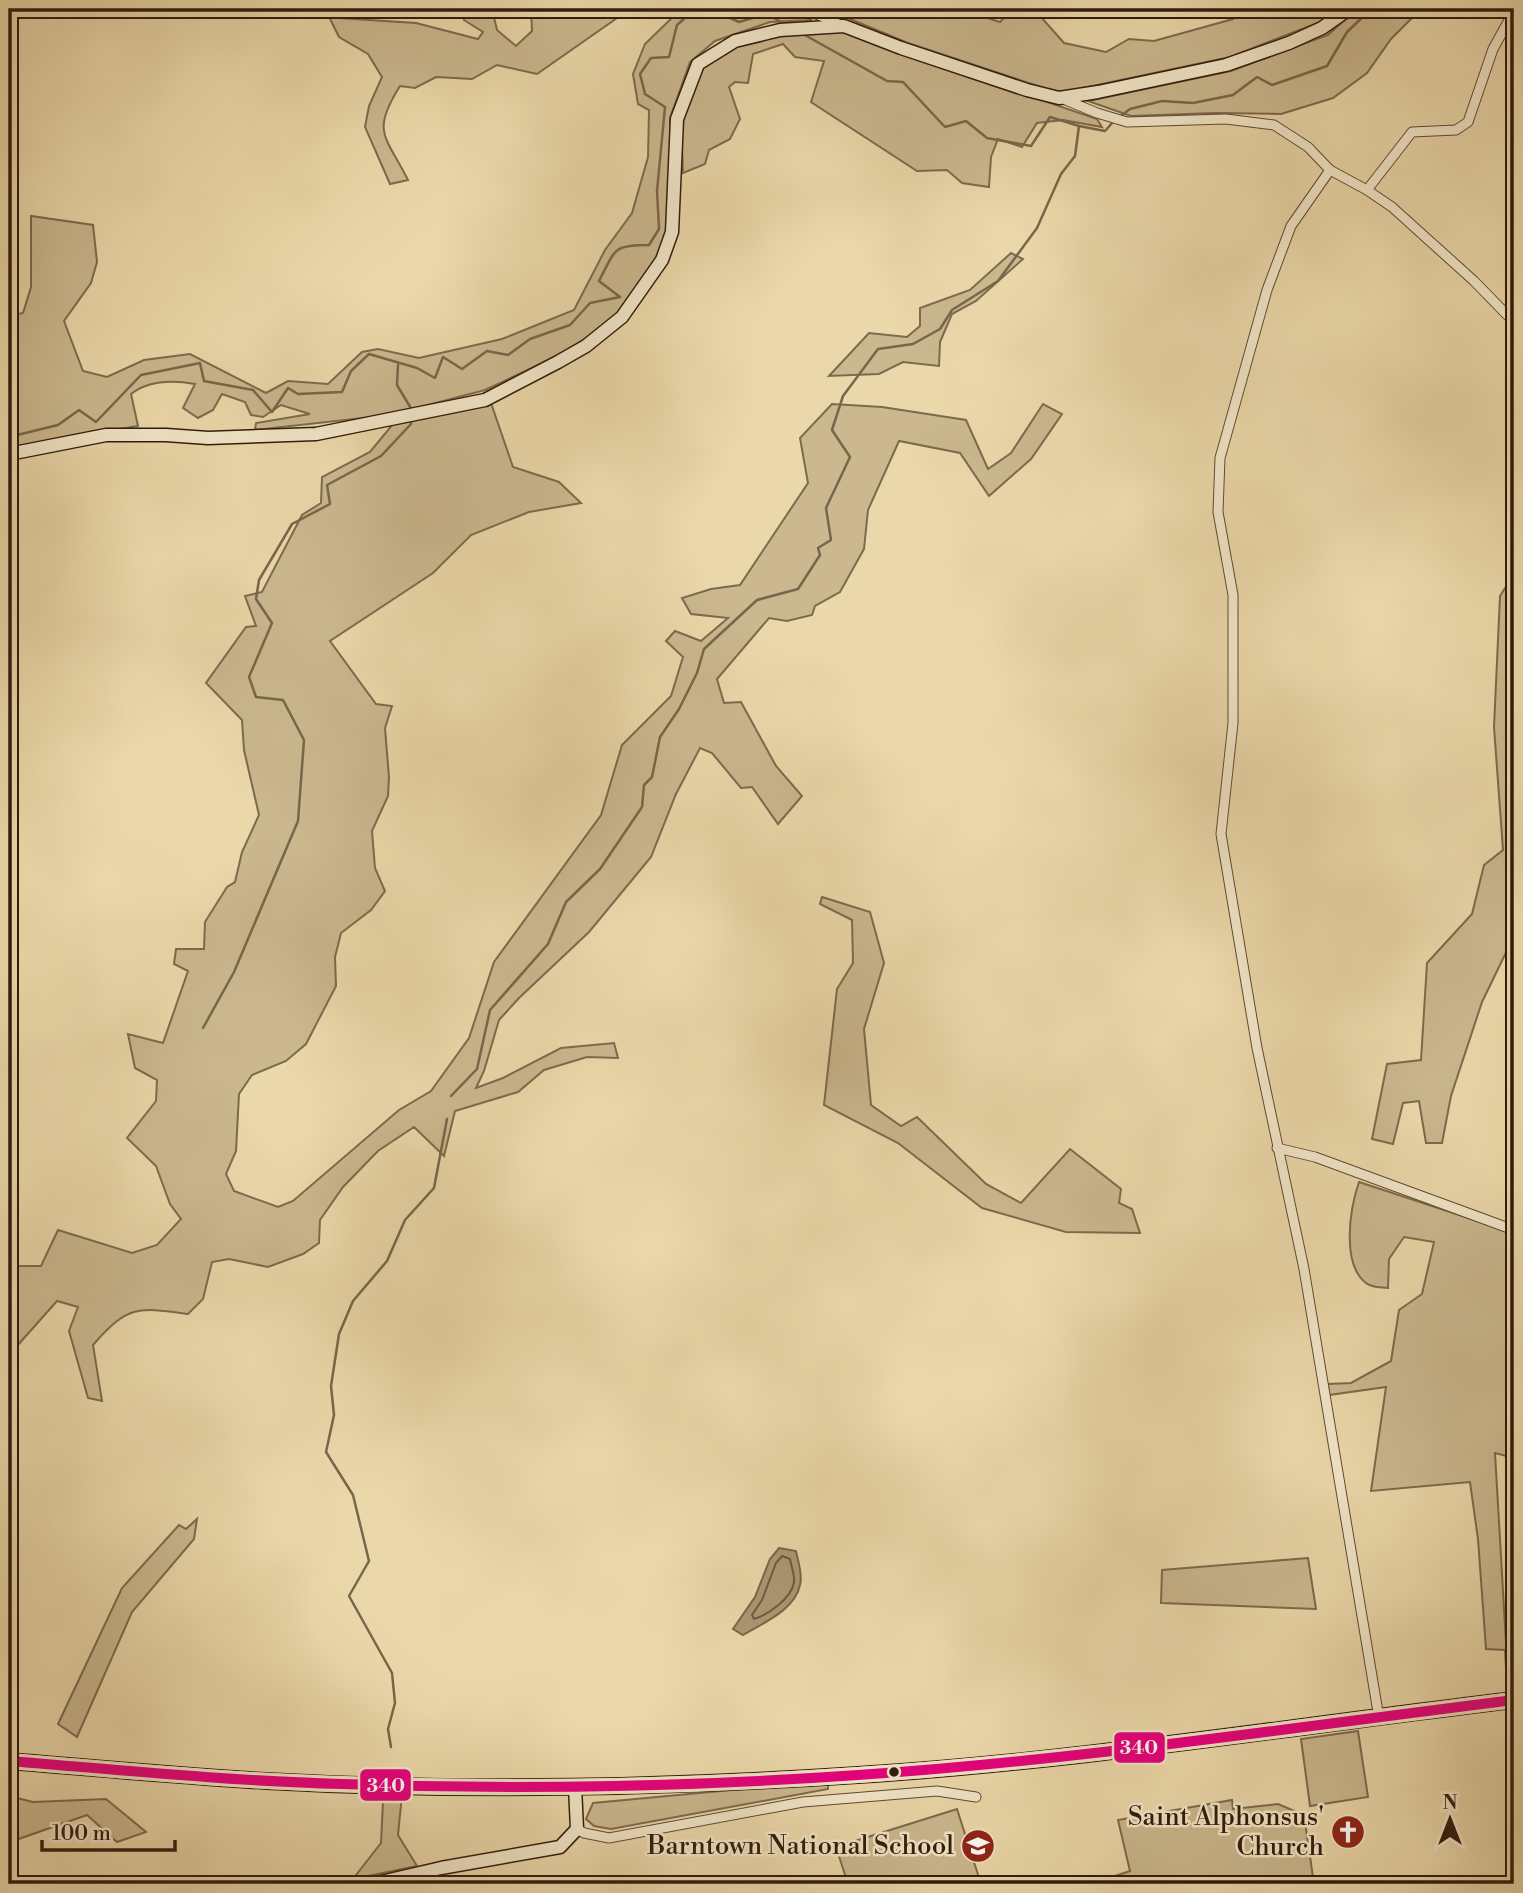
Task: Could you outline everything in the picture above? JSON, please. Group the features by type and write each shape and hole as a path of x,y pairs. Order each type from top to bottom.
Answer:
{"highway":[{"path":"9,1761 270,1781 575,1787 857,1775 999,1764 1134,1750 1514,1700"}],"street":[{"path":"805,9 901,48 1127,121 1226,118 1274,125 1307,146 1331,170 1392,208 1474,281 1514,322"},
{"path":"1059,98 1226,65 1289,43 1322,28 1349,9"},
{"path":"1367,190 1404,138 1412,132 1455,130 1468,122 1493,49 1514,11"},
{"path":"9,454 106,435 259,437 316,434 485,400 586,346 622,317 662,260 672,232 677,119 698,64 735,41 780,30 844,26"},
{"path":"1331,170 1291,226 1276,264 1266,290 1220,458 1217,512 1232,586 1233,620 1233,723 1221,834 1252,1022 1304,1269 1379,1718"},
{"path":"1277,1147 1315,1157 1514,1230"},
{"path":"372,1884 441,1868 560,1847 577,1829 575,1787"},
{"path":"577,1829 609,1838 803,1802 937,1791 976,1797"}],"shaded area":[{"path":"325,9 339,9 339,18 416,23 478,39 483,32 464,20 464,13 493,13 497,30 516,46 532,31 531,9 630,9 537,74 497,65 472,79 436,77 415,88 400,86 386,114 384,133 408,180 390,184 365,127 369,106 382,77 368,54 339,37"},
{"path":"681,9 778,9 812,20 770,22 715,41 690,62 670,118 670,204 666,235 655,261 615,317 566,352 485,390 390,415 255,430 256,423 310,414 281,405 263,417 251,415 245,402 222,394 213,410 198,418 183,408 195,384 153,384 131,394 138,426 9,448 9,316 23,313 31,287 31,216 93,225 97,262 91,283 64,321 83,371 107,377 144,360 190,354 266,393 288,381 328,384 362,352 378,349 419,358 502,339 574,310 605,250 632,213 648,157 649,110 638,104 633,74 645,44"},
{"path":"826,9 960,9 1000,22 1012,9 1034,9 1064,43 1106,52 1129,39 1154,41 1233,19 1241,9 1336,9 1320,22 1230,57 1059,93 908,43"},
{"path":"1357,9 1421,9 1391,39 1367,73 1333,98 1281,114 1131,116 1088,101 1231,71 1328,35"},
{"path":"840,31 1097,119 1102,127 1063,120 1037,123 1022,147 998,139 991,157 989,187 962,183 947,170 917,171 811,102 824,61 795,57 783,44 753,54 748,83 735,82 729,87 740,119 730,139 709,150 705,164 683,173 681,120 700,68 735,45 782,32"},
{"path":"1011,253 1023,259 976,301 952,314 940,342 939,366 903,362 879,374 829,376 869,333 907,337 920,326 920,308 970,290"},
{"path":"491,403 513,467 559,482 581,503 529,512 471,535 433,573 330,641 376,704 392,706 385,728 388,796 372,831 375,868 385,891 371,910 341,933 335,957 336,986 306,1044 286,1061 252,1075 239,1094 236,1151 226,1174 234,1191 278,1207 293,1201 399,1110 431,1091 469,1038 494,962 601,815 622,745 671,696 683,657 666,641 675,631 701,641 728,618 691,614 682,598 711,589 740,585 808,483 800,438 832,404 882,407 966,420 988,469 1011,453 1043,404 1062,414 1031,459 989,496 960,453 899,441 868,510 864,549 840,592 815,606 812,615 787,621 769,618 717,679 724,703 741,702 776,766 802,796 778,824 752,787 741,788 712,753 700,748 676,794 651,857 589,932 499,1020 484,1071 476,1088 503,1078 561,1048 614,1043 618,1058 587,1057 544,1070 518,1092 455,1111 444,1156 414,1127 378,1151 343,1187 320,1220 319,1243 303,1254 268,1267 229,1259 212,1262 203,1299 188,1314 145,1310 134,1312 115,1322 93,1345 102,1401 88,1398 69,1331 78,1307 57,1301 9,1355 9,1278 17,1266 41,1266 58,1230 132,1253 157,1245 181,1219 170,1204 156,1166 127,1138 156,1101 157,1080 135,1068 128,1034 163,1043 188,971 174,964 176,949 204,949 205,922 227,887 235,882 242,852 259,815 244,750 242,720 206,683 246,627 256,626 245,596 262,592 302,515 321,503 322,477 370,452 393,424"},
{"path":"1514,574 1514,936 1482,1002 1451,1096 1442,1143 1426,1143 1419,1101 1403,1103 1393,1144 1372,1139 1387,1064 1421,1060 1427,963 1472,914 1484,865 1503,850 1494,727 1500,596"},
{"path":"822,897 870,912 884,963 864,1029 871,1105 901,1126 917,1117 986,1184 1021,1203 1070,1149 1121,1189 1119,1203 1132,1209 1140,1233 1066,1232 982,1208 898,1143 824,1105 837,989 853,963 852,920 820,904"},
{"path":"1359,1182 1514,1233 1514,1458 1495,1453 1506,1643 1514,1643 1514,1686 1507,1687 1505,1650 1486,1649 1478,1539 1470,1482 1371,1491 1386,1387 1329,1395 1328,1384 1351,1383 1391,1361 1399,1310 1422,1294 1434,1242 1404,1237 1389,1259 1388,1288 1374,1287 1366,1283 1358,1274 1350,1250 1351,1220"},
{"path":"197,1519 194,1539 132,1612 77,1737 58,1724 122,1588 179,1525 186,1529"},
{"path":"1308,1558 1316,1609 1161,1603 1162,1570"},
{"path":"1358,1731 1368,1797 1310,1806 1301,1739"},
{"path":"828,1781 828,1789 611,1829 594,1826 586,1819 593,1803"},
{"path":"402,1795 398,1835 417,1866 353,1879 381,1843 383,1801"},
{"path":"9,1796 33,1802 106,1799 146,1832 117,1842 87,1815 10,1842"},
{"path":"1232,1800 1233,1809 1278,1804 1304,1815 1314,1884 1091,1884 1130,1871 1118,1820"},
{"path":"957,1809 981,1884 848,1884 836,1847"}],"water":[{"path":"779,1548 796,1551 801,1577 797,1594 785,1609 743,1635 733,1629 755,1597 770,1559"}],"waterway":[{"path":"9,437 58,425 79,410 96,422 141,375 200,363 204,381 253,390 272,412 288,388 298,394 342,392 351,371 369,354 417,368 435,378 443,357 462,369 487,351 508,355 530,339 570,325 590,303 620,297 599,281 609,262 621,248 649,245 659,229 657,191 665,107 645,94 640,74 651,58 669,57 677,25 695,9"},
{"path":"711,9 739,22 766,14 785,24"},
{"path":"1118,118 1130,109 1162,101 1193,103 1233,95 1257,77 1272,85 1327,66 1347,32 1371,9"},
{"path":"803,34 887,81 903,82 945,127 966,121 987,138 1031,146 1050,117 1105,131 1113,122"},
{"path":"451,1096 477,1069 490,1010 548,944 566,902 600,869 642,807 644,785 652,777 660,737 679,709 697,673 704,649 757,600 798,589 820,555 818,548 831,540 826,508 850,457 832,430 843,396 878,349 913,344 940,329 952,310 998,281 1037,228 1061,174 1075,156 1079,126"},
{"path":"398,365 397,385 412,410"},
{"path":"203,1028 234,972 298,821 304,740 283,700 256,697 249,677 272,623 256,599 259,580 292,524 330,504 327,485 381,456 411,424 411,420"},
{"path":"391,1747 388,1729 395,1703 392,1673 349,1596 369,1561 353,1495 326,1452 334,1415 331,1386 339,1334 353,1301 387,1261 405,1220 434,1188 447,1119"}],"transit line":[{"name":"340","path":"9,1761 300,1783 536,1787 729,1782 858,1775 1023,1761 1514,1700"}],"place":[{"name":"Saint Alphonsus' Church","path":"1348,1832"},
{"name":"Barntown National School","path":"978,1846"}]}
